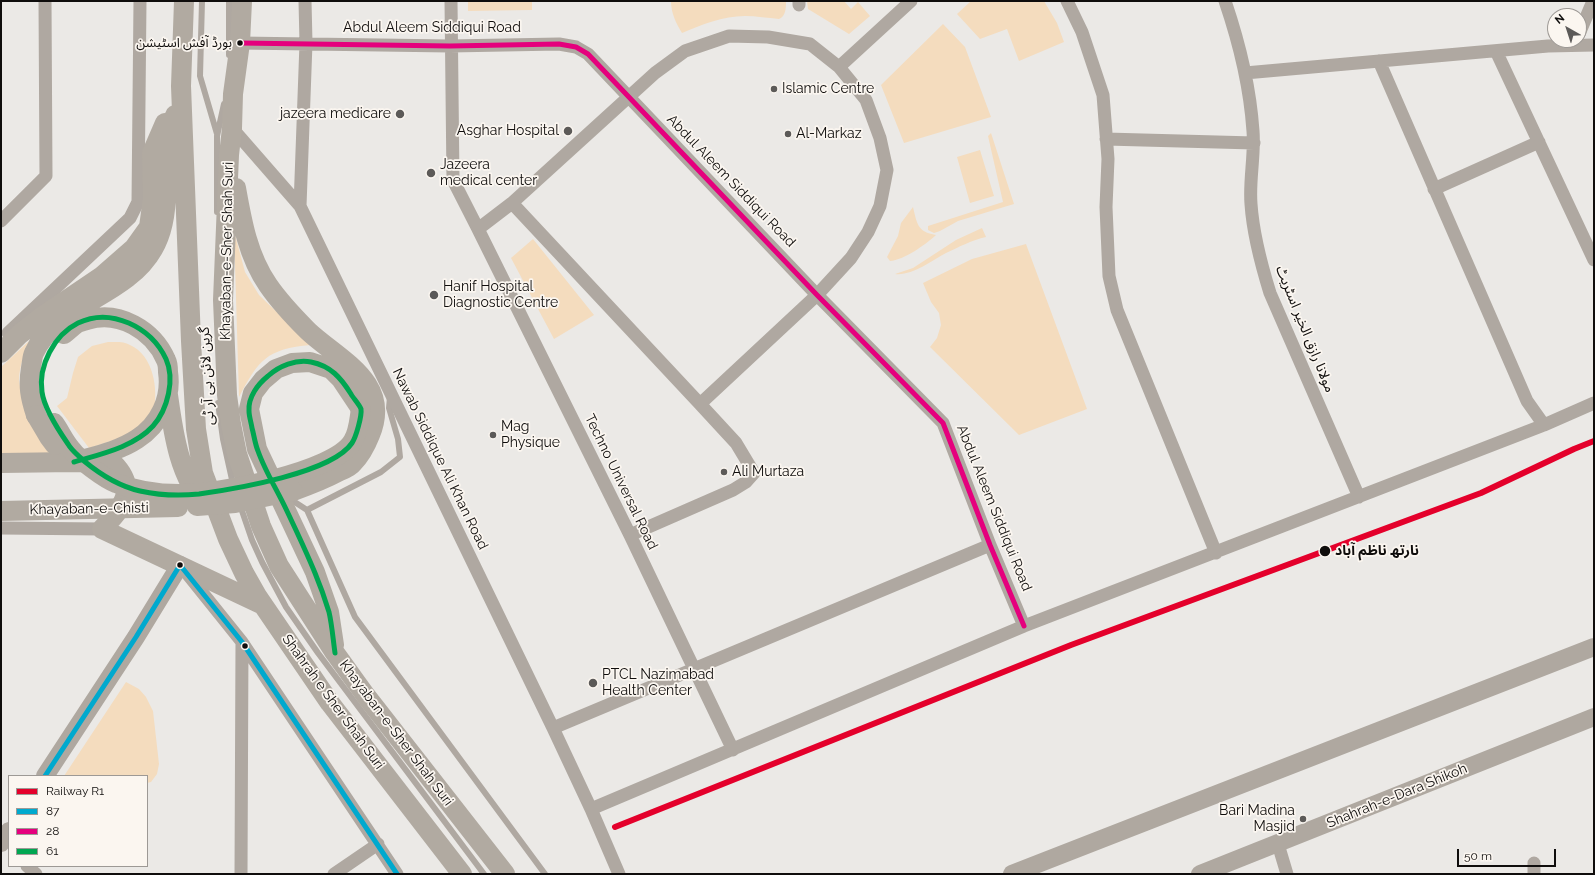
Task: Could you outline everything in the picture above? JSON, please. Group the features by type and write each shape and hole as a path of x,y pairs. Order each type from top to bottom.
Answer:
{"main road":[{"path":"184,1 181,86 196,429 203,473 220,519"},
{"name":"Khayaban-e-Sher Shah Suri","path":"242,1 240,43 233,94 225,132 229,155 223,300 227,395 231,424 238,454 261,526 279,566 335,652 366,696 505,874"},
{"path":"181,86 166,160 166,192 162,224 154,248 143,264 128,277 111,290 72,312 47,332 34,353 29,379 30,397 36,415 49,437 65,458 78,472 91,482 131,501 178,506 235,502 293,491 323,481 352,464 364,450 375,422 375,404 370,387 358,373 308,331 267,285 248,247 229,155"},
{"path":"1,353 20,334 43,316 102,276 134,248 149,227 153,198 152,153 181,86"},
{"path":"220,519 199,498 187,475 176,444 168,395 169,378 167,361 155,342 134,325 108,317 93,318 76,324 58,339 47,356 42,376 42,394 54,423 71,450 100,474 115,483 140,491 179,494 198,494 265,482 320,465 340,454 353,442 359,426 361,409 341,378 331,369 310,362 292,363 276,369 263,380 253,393 248,409 257,450 275,489 315,572 329,612 335,652"},
{"path":"74,462 119,448 137,439 154,425 162,411 168,395"},
{"path":"1,463 113,463 120,470 125,480 126,493 123,504 102,528 264,605"},
{"name":"Khayaban-e-Chisti","path":"1,511 178,506"},
{"name":"Shahrah e Sher Shah Suri","path":"220,519 244,573 330,703 460,873"}],"street":[{"path":"1,221 46,176 45,1"},
{"path":"1,339 130,218 138,202 140,1"},
{"name":"Nawab Siddique Ali Khan Road","path":"305,1 306,43 300,206 553,728 619,874"},
{"name":"Techno Universal Road","path":"450,1 454,180 630,535 733,750"},
{"path":"839,67 911,1"},
{"path":"1066,1 1082,32 1103,95 1108,159 1106,207 1109,276 1117,310 1216,553"},
{"name":"مولانا رازق الخیر اسٹریٹ","path":"1225,1 1231,18 1245,73 1254,131 1251,203 1261,262 1270,293 1359,497"},
{"path":"1587,18 1593,6"},
{"path":"478,229 512,203 655,74 686,51 729,36 768,37 810,44 839,67 866,100 880,138 887,170 880,206 868,232 851,258 817,295 700,404"},
{"name":"Abdul Aleem Siddiqui Road","path":"240,43 450,46 558,44 576,47 588,54 817,295 943,423 990,545 1024,626"},
{"path":"1245,73 1496,51 1547,44"},
{"path":"1496,51 1594,260"},
{"path":"1379,61 1527,401 1544,425"},
{"path":"225,132 300,206"},
{"path":"1106,139 1254,143"},
{"path":"1434,189 1539,142"},
{"path":"512,203 523,213 736,443 754,472 746,482 733,490 630,535"},
{"path":"591,810 1024,626 1544,425 1594,403"},
{"path":"1,528 102,528"},
{"path":"553,728 990,545"},
{"path":"46,775 136,637 180,565 242,642 397,874"},
{"path":"241,874 242,642"},
{"path":"1012,874 1594,647"},
{"name":"Shahrah-e-Dara Shikoh","path":"1200,874 1594,717"},
{"path":"334,874 378,844"},
{"path":"1278,844 1287,874"}],"lane":[{"path":"202,1 200,76 225,132"},
{"path":"229,1 229,65"},
{"path":"217,223 229,73"},
{"name":"گرین لائن بی آر ٹی","path":"217,286 217,310"},
{"path":"307,510 381,472 400,457 398,440 389,408 390,392"},
{"name":"گرین لائن بی آر ٹی","path":"217,396 223,440 234,485 255,545 286,607 318,653 484,874"},
{"path":"275,489 307,510 355,617 545,874"}],"shaded area":[{"path":"468,1 532,1 532,10 468,11"},
{"path":"671,1 786,1 786,9 784,14 779,19 737,16 720,19 682,33 674,18"},
{"path":"807,1 844,1 851,9 858,2 870,16 849,34 808,9"},
{"path":"971,1 1044,1 1057,23 1064,42 1019,61 1007,29 980,39 957,14"},
{"path":"943,24 965,47 991,117 904,143 881,85"},
{"path":"991,133 1014,204 958,221 934,233 928,230 928,226 1003,202 988,136"},
{"path":"980,150 994,196 970,203 957,157"},
{"path":"913,207 917,222 921,229 930,234 936,235 908,255 890,261 887,257 898,236 901,223"},
{"path":"982,228 986,237 961,246 908,273 895,274 913,268 956,240"},
{"path":"234,231 245,272 259,295 311,345 296,347 274,353 259,365 239,397"},
{"path":"533,239 594,315 554,339 511,258"},
{"path":"1026,244 1087,409 1019,435 930,347 937,338 941,325 939,313 931,302 923,283 972,259"},
{"path":"29,341 20,370 20,388 32,417 52,453 1,453 1,367"},
{"path":"108,342 128,344 138,350 144,357 149,365 154,383 154,411 130,435 89,448 57,406 67,398 78,357 92,346"},
{"path":"126,682 139,689 146,697 153,711 159,764 157,774 151,782 148,783 148,775 65,775"}],"rail line":[{"name":"R1","path":"615,827 1071,645 1481,493 1594,441"}],"transit line":[{"name":"28","path":"240,43 450,46 559,44 576,47 588,54 817,295 943,423 990,545 1024,626"},
{"name":"61","path":"74,462 84,459 106,453 127,445 145,433 153,426 163,411 170,385 169,367 166,359 151,338 140,329 129,323 104,317 78,323 69,328 55,343 45,362 41,382 43,398 56,426 75,453 82,459 84,461 97,471 117,483 132,489 147,492 169,495 192,495 258,484 282,478 304,471 325,463 341,454 354,440 360,421 361,409 343,383 330,370 324,366 305,361 294,362 282,366 272,372 257,387 250,401 249,411 255,442 261,458 271,480 282,502 286,509 312,565 322,592 329,612 335,653"},
{"name":"87","path":"46,775 136,637 180,565 242,642 397,874"}],"place":[{"name":"بورڈ آفش اسٹیشن","path":"240,43"},
{"name":"Islamic Centre","path":"774,89"},
{"name":"jazeera medicare","path":"400,114"},
{"name":"Asghar Hospital","path":"568,131"},
{"name":"Al-Markaz","path":"788,134"},
{"name":"Jazeera medical center","path":"431,173"},
{"name":"Hanif Hospital Diagnostic Centre","path":"434,295"},
{"name":"Mag Physique","path":"493,435"},
{"name":"Ali Murtaza","path":"724,472"},
{"name":"نارتھ ناظم آباد","path":"1325,551"},
{"name":"PTCL Nazimabad Health Center","path":"593,683"},
{"name":"Bari Madina Masjid","path":"1303,819"}]}
